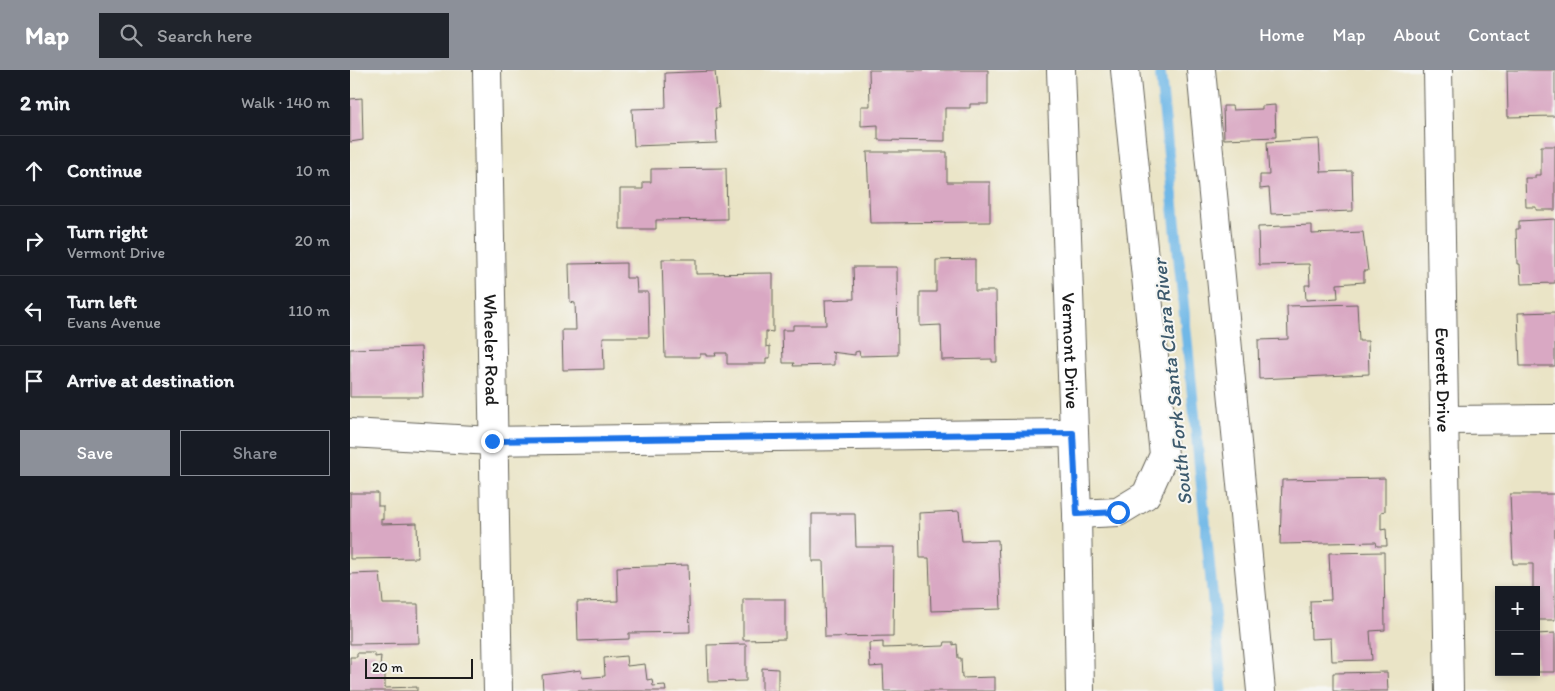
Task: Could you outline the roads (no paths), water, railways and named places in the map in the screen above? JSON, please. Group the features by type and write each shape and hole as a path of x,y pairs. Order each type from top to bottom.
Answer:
{"street":[{"name":"Wheeler Road","path":"487,70 492,441 498,691"},
{"name":"Vermont Drive","path":"1061,70 1077,514 1080,691"},
{"path":"1077,514 1118,512 1146,495 1164,455 1125,70"},
{"path":"1201,70 1261,691"},
{"name":"Everett Drive","path":"1438,70 1446,420 1449,691"},
{"path":"1446,420 1555,419"},
{"path":"350,433 492,441 1073,433"}],"waterway":[{"name":"South Fork Santa Clara River","path":"1160,70 1222,691"}]}
